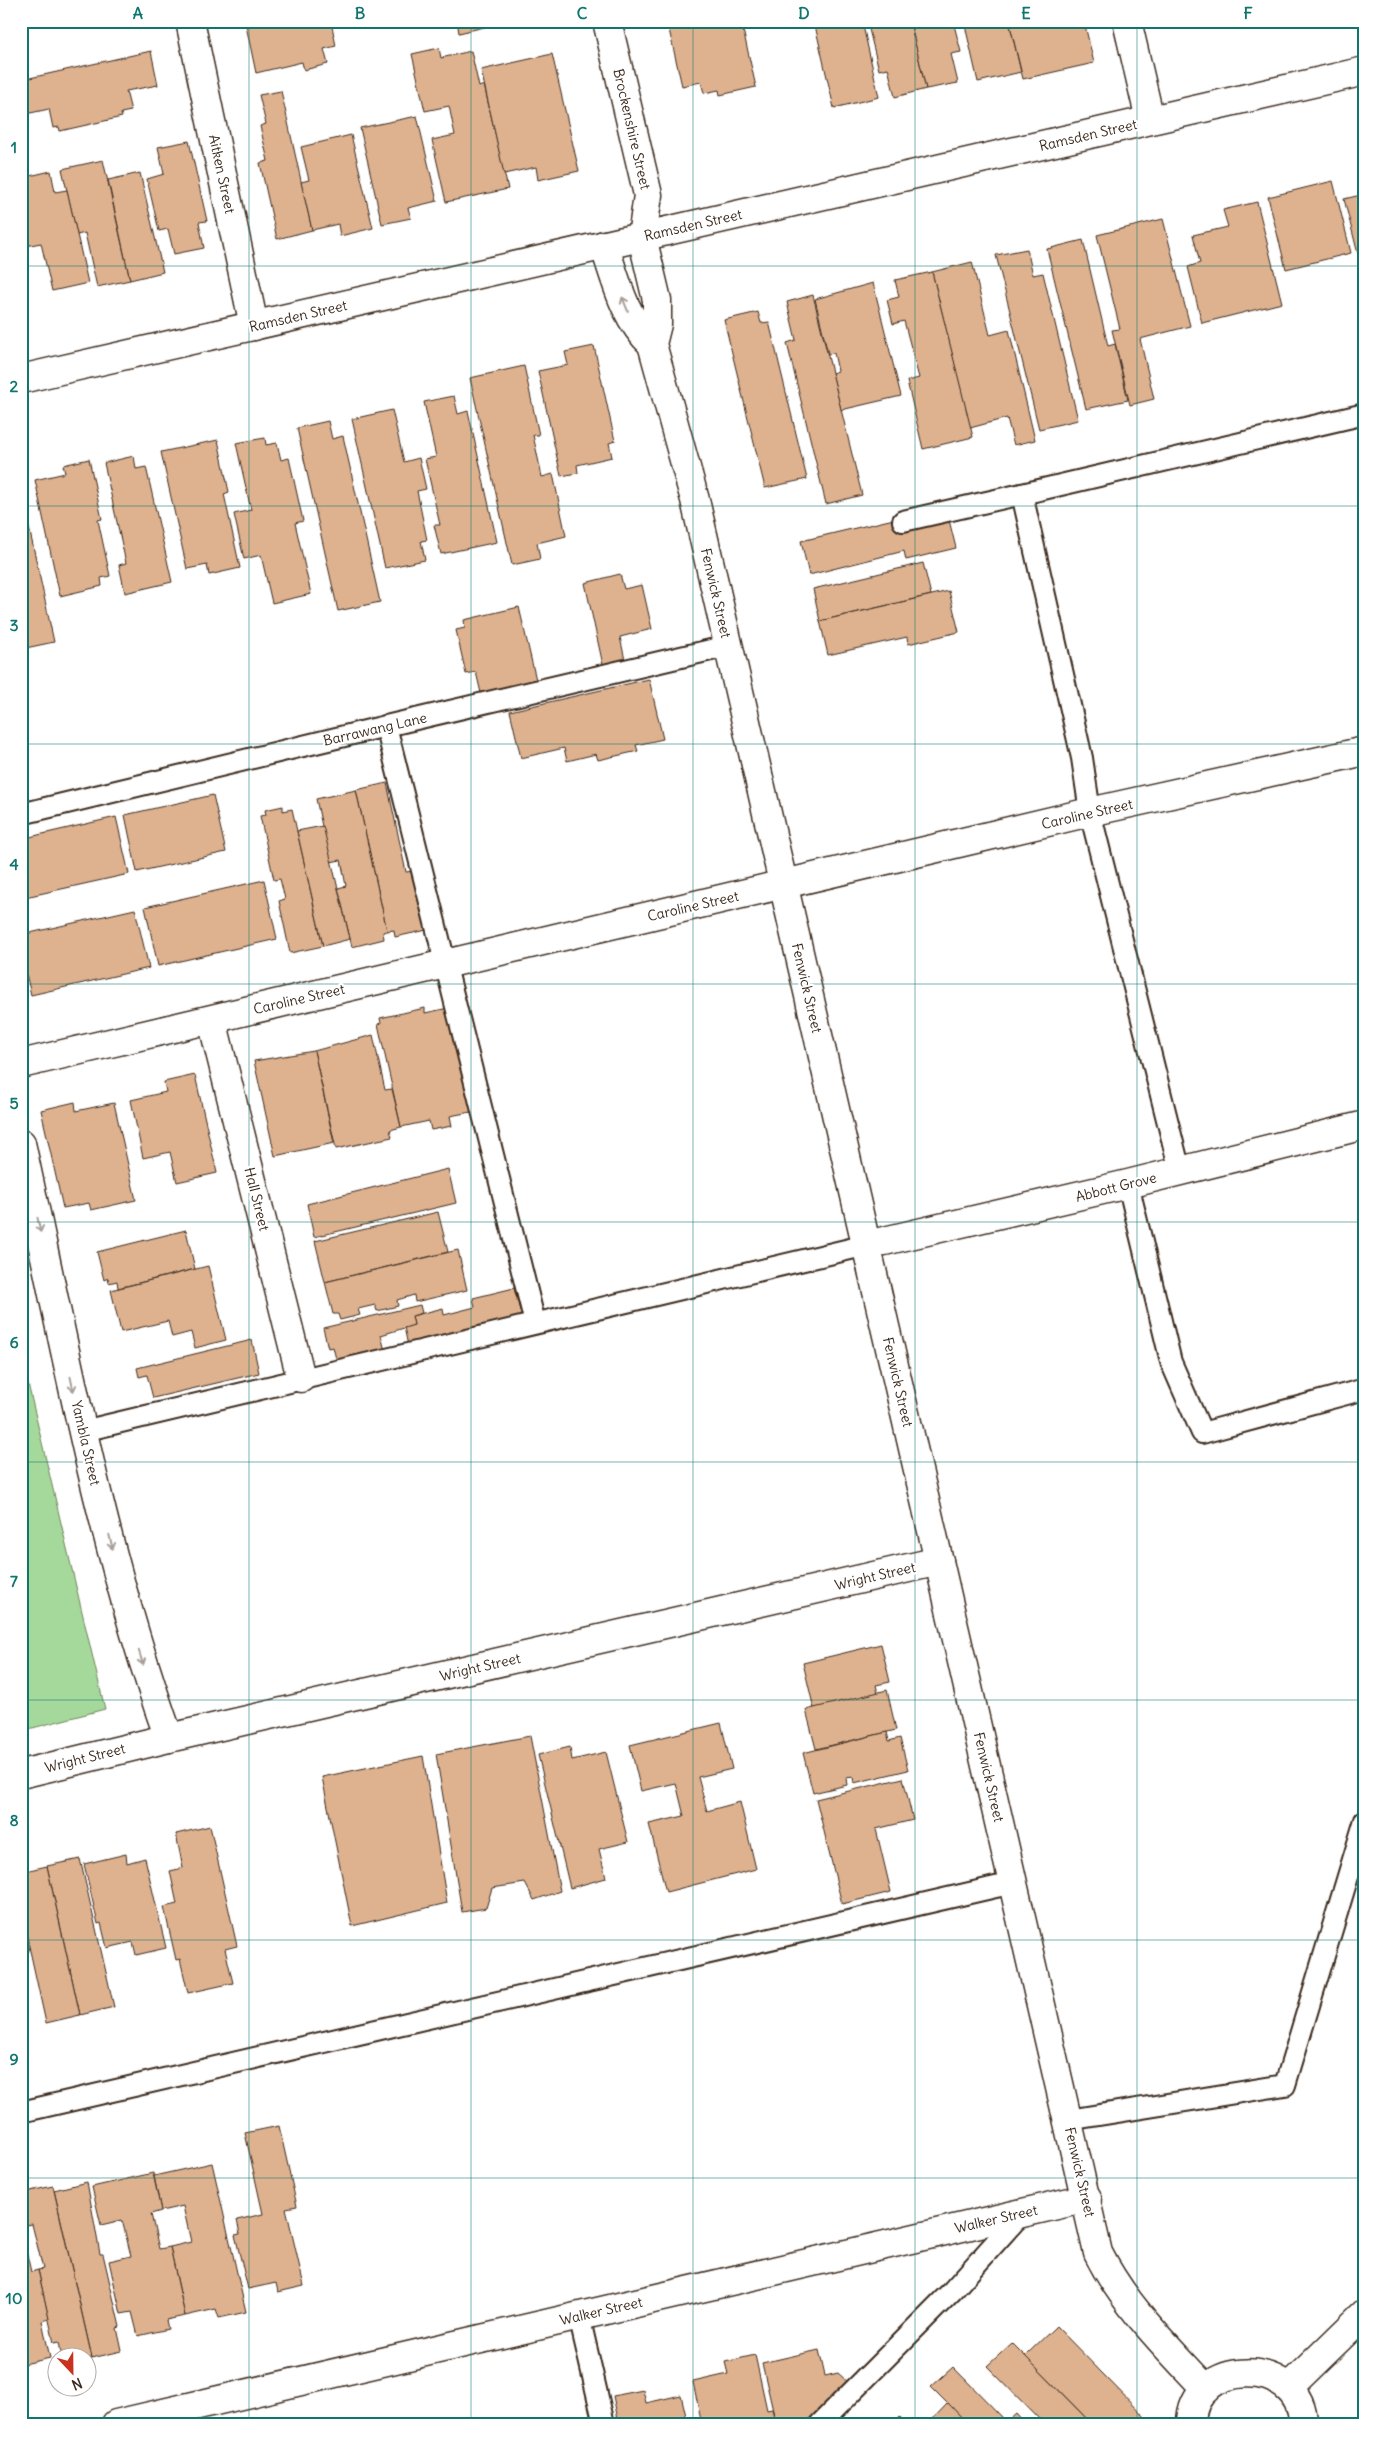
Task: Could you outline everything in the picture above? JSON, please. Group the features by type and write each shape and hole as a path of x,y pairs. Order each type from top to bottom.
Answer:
{"street":[{"name":"Aitken Street","path":"190,21 254,326"},
{"name":"Brockenshire Street","path":"607,21 648,195 642,237"},
{"path":"1127,21 1150,120"},
{"name":"Ramsden Street","path":"21,379 1365,71"},
{"name":"Fenwick Street","path":"642,237 657,300 657,324 652,344 695,500 1098,2253 1109,2276 1160,2338 1206,2389"},
{"name":"Fenwick Street","path":"604,245 625,308 640,333 652,344"},
{"name":"Caroline Street","path":"21,1064 1090,812 1365,751"},
{"name":"Hall Street","path":"212,1020 301,1378"},
{"name":"Abbott Grove","path":"867,1246 1365,1125"},
{"name":"Yambla Street","path":"21,1143 82,1432 140,1655 168,1738"},
{"name":"Wright Street","path":"21,1774 168,1738 939,1561"},
{"name":"Walker Street","path":"116,2424 1086,2198"},
{"path":"1288,2388 1365,2313"},
{"path":"1191,2424 1197,2403 1206,2389 1221,2378 1238,2372 1256,2372 1273,2378 1288,2388 1298,2403 1303,2424"}],"lane":[{"path":"903,521 1365,414"},
{"path":"1022,494 1082,758 1090,812 1180,1171"},
{"name":"Barrawang Lane","path":"21,814 728,646"},
{"path":"386,726 536,1323"},
{"path":"1128,1184 1171,1362 1202,1433 1365,1389"},
{"path":"82,1432 301,1378 867,1246"},
{"path":"1068,2120 1285,2085 1365,1820"},
{"path":"21,2112 1013,1883"},
{"path":"820,2424 953,2290 1022,2213"},
{"path":"579,2316 604,2424"}],"green space":[{"path":"21,1354 105,1709 21,1731"}],"building":[{"path":"245,21 331,21 336,46 324,49 328,64 304,70 302,62 256,73"},
{"path":"457,21 510,21 459,33"},
{"path":"667,21 741,21 756,87 720,95 719,90 704,93 701,82 682,86"},
{"path":"814,21 862,21 879,97 834,108"},
{"path":"867,21 910,21 926,89 895,97 888,68 879,70"},
{"path":"910,21 953,21 961,52 951,54 958,83 926,89"},
{"path":"964,21 1009,21 1021,72 978,82"},
{"path":"1009,21 1084,21 1094,63 1023,79"},
{"path":"439,48 441,58 471,51 479,87 484,85 508,189 446,202 432,140 455,135 449,106 425,111 412,54"},
{"path":"151,51 158,85 126,91 131,111 121,113 122,117 60,131 59,127 53,128 49,109 21,115 21,80"},
{"path":"552,54 579,171 538,180 536,167 504,174 481,70"},
{"path":"281,91 312,230 277,239 260,163 268,161 260,126 266,124 259,95"},
{"path":"417,116 437,201 408,208 411,218 382,224 360,128"},
{"path":"351,135 373,228 340,236 338,224 312,230 301,182 309,180 301,147"},
{"path":"189,141 207,221 199,222 204,248 174,254 168,229 159,231 147,179 164,174 158,147"},
{"path":"103,160 130,280 97,287 85,233 77,235 62,169"},
{"path":"51,171 55,192 67,190 88,283 52,291 41,243 25,246 21,227 21,178"},
{"path":"140,173 163,272 130,280 108,180"},
{"path":"1333,181 1351,253 1286,269 1268,197"},
{"path":"1365,194 1365,253 1358,254 1344,199"},
{"path":"1257,202 1282,303 1202,323 1188,267 1200,263 1193,235 1228,227 1223,210"},
{"path":"1163,219 1190,326 1140,339 1154,399 1130,405 1112,330 1120,329 1097,235"},
{"path":"1083,240 1108,346 1115,344 1128,400 1086,409 1047,249"},
{"path":"1027,249 1033,275 1043,273 1078,420 1039,429 996,255"},
{"path":"972,262 990,335 1009,330 1035,440 1014,445 1007,418 970,428 932,272"},
{"path":"932,272 973,437 923,449 907,381 919,378 904,321 893,324 887,300 899,297 895,280"},
{"path":"873,283 901,396 841,410 832,373 838,371 834,353 828,354 815,299"},
{"path":"813,295 862,495 826,504 787,343 796,340 787,302"},
{"path":"758,312 761,323 769,322 807,479 765,488 724,320"},
{"path":"594,346 615,441 609,443 612,457 577,465 578,473 561,476 538,371 568,365 565,352"},
{"path":"524,366 539,435 533,435 542,477 553,474 566,536 537,543 540,559 512,565 470,378"},
{"path":"454,396 458,414 468,411 497,542 441,554 434,525 440,525 425,459 436,457 424,402"},
{"path":"392,410 404,462 419,458 426,489 417,491 427,540 421,541 425,560 385,568 352,419"},
{"path":"328,421 332,439 343,436 380,602 338,611 297,428"},
{"path":"265,438 266,445 277,443 281,460 289,458 303,521 295,523 311,594 272,603 261,555 244,559 234,514 251,510 236,443"},
{"path":"218,440 229,492 224,494 240,568 209,575 207,565 187,569 161,452"},
{"path":"134,456 136,469 146,467 172,582 125,593 119,565 126,563 104,463"},
{"path":"89,459 102,519 98,520 110,576 101,578 102,586 60,596 35,480 65,473 63,465"},
{"path":"23,500 54,642 21,649 21,501"},
{"path":"898,518 901,532 949,520 956,548 906,560 904,551 809,575 801,541"},
{"path":"923,563 931,595 820,621 813,589"},
{"path":"620,574 624,589 642,585 652,629 620,637 625,660 603,665 585,583"},
{"path":"949,591 959,632 908,644 907,637 828,655 820,621"},
{"path":"519,607 536,680 481,693 476,672 466,674 456,630 465,628 464,620"},
{"path":"649,679 663,739 636,745 638,751 598,760 596,754 567,761 564,748 521,758 510,711"},
{"path":"387,783 406,872 414,871 427,930 395,937 394,930 387,931 356,790"},
{"path":"356,790 387,931 383,932 384,939 352,947 338,888 346,886 341,860 330,862 316,799"},
{"path":"213,795 226,852 137,872 125,815"},
{"path":"283,806 283,811 292,809 323,946 290,953 279,901 285,899 280,879 274,880 260,816 266,815 265,810"},
{"path":"116,817 129,874 21,898 21,839"},
{"path":"323,826 350,939 323,946 297,831"},
{"path":"264,880 277,939 158,966 145,907"},
{"path":"135,909 149,968 31,995 21,952 21,935"},
{"path":"453,1007 476,1111 450,1116 452,1126 431,1130 429,1121 401,1127 378,1024 381,1023 380,1018 425,1008 425,1013"},
{"path":"373,1035 385,1090 392,1089 401,1127 390,1130 392,1137 336,1149 314,1051"},
{"path":"314,1051 334,1143 275,1156 254,1061"},
{"path":"195,1075 217,1173 177,1182 170,1152 143,1158 131,1100 166,1092 164,1082"},
{"path":"75,1102 76,1111 114,1103 136,1200 91,1210 89,1203 63,1208 41,1110"},
{"path":"448,1169 456,1203 314,1237 307,1204"},
{"path":"438,1212 448,1252 325,1282 315,1241"},
{"path":"186,1230 195,1269 118,1288 117,1281 109,1283 108,1278 104,1280 97,1252"},
{"path":"458,1250 467,1290 415,1302 414,1295 397,1300 398,1306 377,1311 375,1305 358,1309 360,1315 340,1320 338,1314 333,1314 325,1282"},
{"path":"208,1266 226,1340 195,1348 191,1332 172,1337 168,1321 121,1332 111,1290"},
{"path":"514,1288 522,1318 408,1346 404,1327 414,1325 412,1316 443,1308 444,1315 475,1307 473,1298"},
{"path":"420,1305 422,1313 412,1316 414,1325 381,1335 385,1351 337,1363 333,1347 328,1348 323,1328"},
{"path":"252,1340 259,1373 153,1398 147,1375 139,1377 137,1368"},
{"path":"881,1644 890,1682 876,1685 878,1693 814,1709 803,1663"},
{"path":"887,1690 896,1730 816,1749 806,1710"},
{"path":"721,1723 732,1769 698,1777 707,1811 740,1802 756,1869 666,1892 649,1824 684,1816 676,1783 641,1791 630,1745"},
{"path":"887,1732 889,1741 900,1738 908,1770 854,1783 853,1777 846,1778 847,1785 813,1793 803,1753"},
{"path":"530,1736 560,1891 534,1900 525,1883 492,1888 486,1908 462,1912 436,1754"},
{"path":"570,1747 572,1760 606,1752 628,1842 599,1849 606,1878 570,1888 538,1755"},
{"path":"423,1756 447,1903 352,1926 322,1777"},
{"path":"903,1778 913,1820 876,1829 891,1892 842,1904 816,1799"},
{"path":"210,1826 237,1946 225,1949 233,1983 188,1993 180,1959 176,1960 164,1907 177,1904 170,1871 183,1868 176,1834"},
{"path":"126,1854 127,1863 145,1858 166,1948 136,1955 133,1942 107,1948 101,1923 98,1924 84,1864"},
{"path":"80,1859 114,2007 80,2015 47,1866"},
{"path":"47,1866 80,2015 46,2023 21,1910 21,1872"},
{"path":"279,2126 297,2206 286,2208 304,2286 278,2292 276,2283 248,2289 235,2235 240,2234 237,2220 263,2214 245,2133"},
{"path":"212,2163 246,2312 219,2318 216,2309 185,2316 170,2247 191,2242 183,2206 161,2211 154,2176"},
{"path":"153,2173 161,2211 151,2214 159,2249 170,2247 185,2316 166,2320 168,2329 138,2336 132,2312 121,2314 109,2261 131,2256 122,2220 101,2225 92,2187"},
{"path":"87,2182 100,2254 103,2254 120,2327 117,2328 122,2351 98,2357 98,2348 90,2348 54,2190"},
{"path":"53,2186 90,2348 60,2348 59,2342 54,2343 38,2270 43,2269 32,2224 27,2225 21,2193"},
{"path":"21,2198 27,2225 21,2226"},
{"path":"21,2228 31,2272 38,2270 49,2319 42,2321 48,2349 48,2358 24,2364 21,2351"},
{"path":"1056,2326 1152,2424 1092,2424 1025,2356"},
{"path":"1012,2343 1092,2424 1044,2424 987,2366"},
{"path":"819,2350 825,2376 838,2373 849,2383 810,2424 776,2424 762,2363"},
{"path":"755,2355 767,2410 772,2409 776,2424 702,2424 693,2382 728,2374 725,2362"},
{"path":"953,2367 1007,2422 1016,2414 1025,2424 968,2424 931,2387"},
{"path":"643,2390 646,2403 681,2395 688,2424 619,2424 613,2396"},
{"path":"948,2403 968,2424 928,2424"},
{"path":"590,2416 592,2424 557,2424"},
{"path":"900,2417 907,2424 893,2424"}]}
